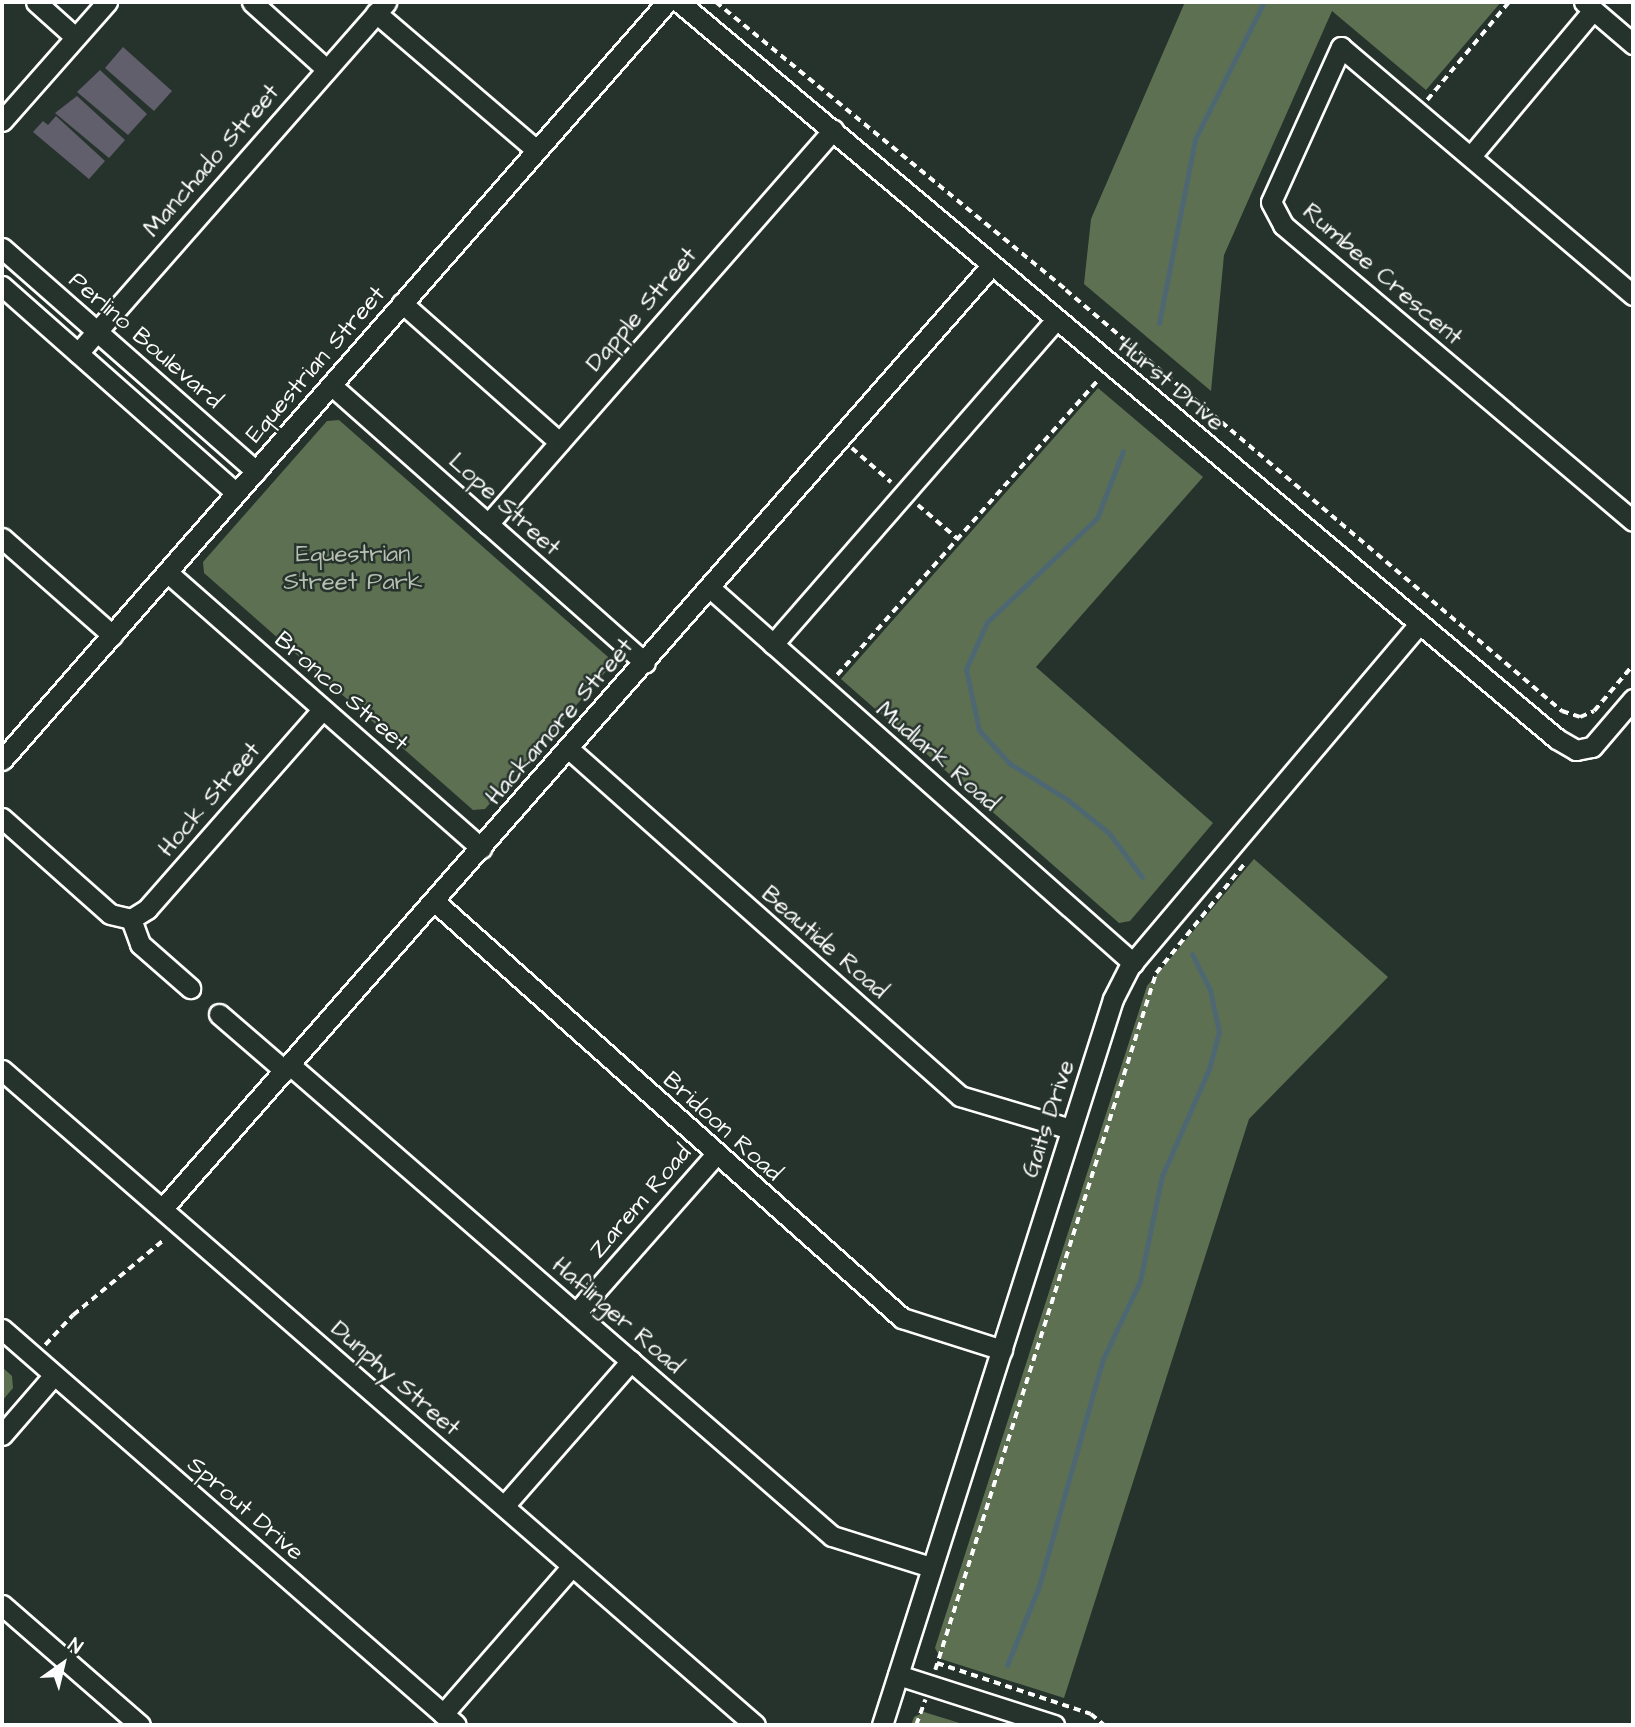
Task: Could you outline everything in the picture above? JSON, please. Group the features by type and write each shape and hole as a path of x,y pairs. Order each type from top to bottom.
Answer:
{"street":[{"path":"36,2 75,37"},
{"path":"2,121 107,2"},
{"path":"252,2 325,68"},
{"name":"Equestrian Street","path":"2,760 168,573 534,149 667,2"},
{"name":"Hurst Drive","path":"679,2 1418,625 1576,750 1592,747 1633,699"},
{"path":"1471,156 1588,6 1633,44"},
{"path":"381,8 534,149"},
{"name":"Manchado Street","path":"78,353 325,68 381,8"},
{"name":"Rumbee Crescent","path":"1633,295 1341,47 1271,202 1283,225 1633,521"},
{"name":"Dapple Street","path":"488,524 833,130"},
{"name":"Perlino Boulevard","path":"2,248 256,471"},
{"name":"Hackamore Street","path":"163,1209 991,266"},
{"path":"2,286 236,493"},
{"path":"402,303 559,442"},
{"path":"773,644 1055,321"},
{"name":"Lope Street","path":"331,385 645,663"},
{"path":"2,538 112,635"},
{"name":"Bronco Street","path":"168,573 481,848"},
{"name":"Mudlark Road","path":"709,587 1133,963"},
{"name":"Gaits Drive","path":"883,1720 1113,999 1133,963 1418,625"},
{"name":"Hock Street","path":"131,919 147,909 323,709"},
{"name":"Beautide Road","path":"569,749 960,1096 1071,1129"},
{"path":"2,818 110,914 131,919 140,944 190,988"},
{"name":"Bridoon Road","path":"434,901 902,1318 1002,1349"},
{"name":"Haflinger Road","path":"219,1014 287,1068 576,1313 832,1536 932,1567"},
{"name":"Dunphy Street","path":"2,1070 755,1725"},
{"name":"Zarem Road","path":"576,1313 716,1154"},
{"name":"Sprout Drive","path":"2,1329 449,1720"},
{"path":"503,1506 631,1361"},
{"path":"2,1435 54,1375"},
{"path":"449,1720 572,1566"},
{"path":"2,1605 140,1725"},
{"path":"898,1675 1054,1725"}],"path":[{"path":"716,2 1562,711 1580,717 1594,711 1633,665"},
{"path":"1418,111 1509,2"},
{"path":"824,690 1111,366"},
{"path":"916,1725 1156,973 1245,863"},
{"path":"34,1357 73,1315 180,1223"},
{"path":"937,1663 1091,1714 1104,1725"}],"green space":[{"path":"1185,2 1501,2 1426,90 1332,11 1224,255 1211,391 1084,284 1091,219"},
{"path":"1098,388 1203,477 1036,667 1213,823 1130,921 1119,923 841,679"},
{"name":"Equestrian Street Park","path":"339,420 608,657 608,669 485,809 473,810 204,573 203,562 327,421"},
{"path":"1254,859 1388,977 1249,1119 1064,1698 941,1659 935,1648 1147,986"},
{"path":"2,1367 12,1376 13,1388 2,1401"},
{"path":"924,1712 966,1725 911,1725 914,1717"}],"building":[{"path":"123,47 172,91 154,111 105,68"},
{"path":"100,70 147,114 128,135 77,92"},
{"path":"77,96 125,140 109,158 55,113"},
{"path":"56,116 105,161 89,179 33,132 43,121 48,125"}],"waterway":[{"path":"1159,323 1195,139 1264,2"},
{"path":"1123,451 1097,518 987,622 966,669 979,730 1009,763 1068,800 1109,833 1142,877"},
{"path":"1007,1665 1039,1586 1103,1359 1140,1281 1162,1176 1209,1069 1219,1032 1210,990 1192,954"}]}
